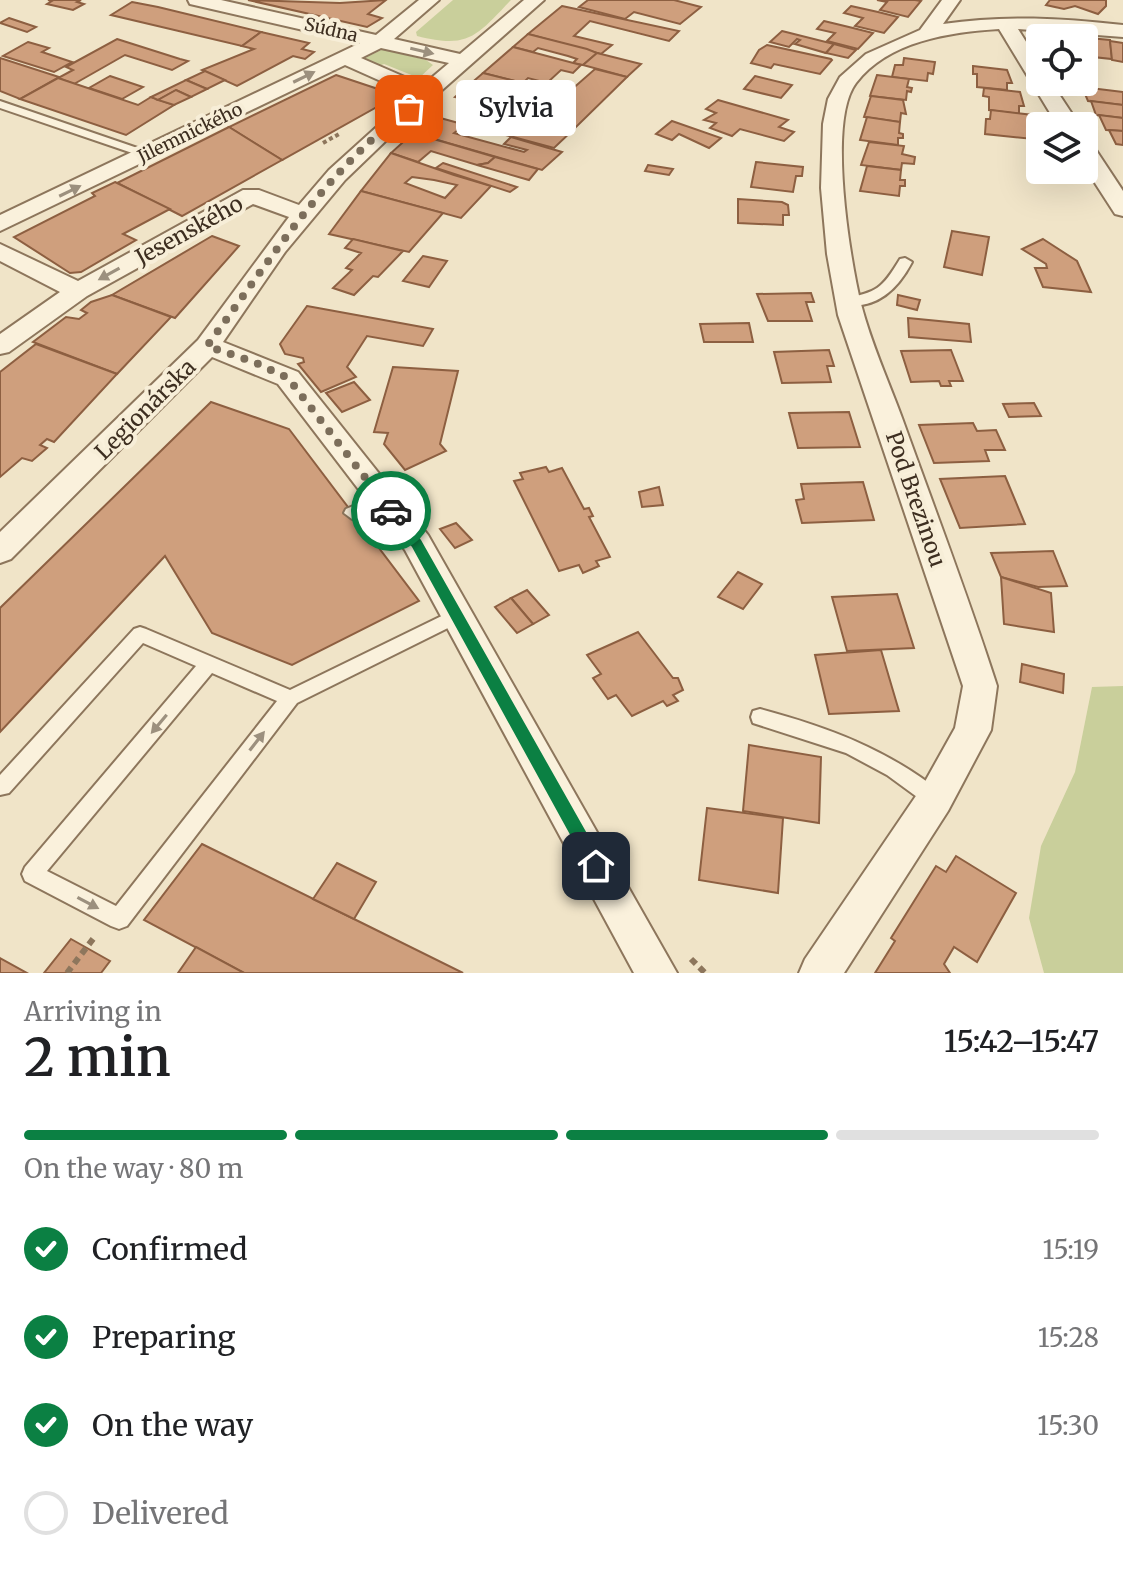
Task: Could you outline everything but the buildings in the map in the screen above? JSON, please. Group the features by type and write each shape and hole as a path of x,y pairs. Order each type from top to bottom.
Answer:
{"street":[{"name":"Súdna","path":"197,0 464,61"},
{"name":"Jilemnického","path":"3,220 380,41 430,0"},
{"name":"Legionárska","path":"0,551 207,346 303,214 373,139 535,0"},
{"name":"Pod Brezinou","path":"929,31 951,0"},
{"name":"Pod Brezinou","path":"820,973 935,799 973,730 980,686 848,302 834,213 833,116 845,83 861,67 929,31 1005,23 1123,31"},
{"path":"1005,23 1026,57"},
{"path":"345,58 427,94"},
{"path":"1098,171 1123,209"},
{"name":"Jesenského","path":"0,346 78,291 251,195 303,214"},
{"path":"0,251 78,291"},
{"path":"207,346 288,378 417,543 656,973"}],"lane":[{"path":"0,104 145,154"},
{"path":"848,302 880,297 895,284 905,262"},
{"path":"352,513 382,500"},
{"path":"209,664 32,874 119,919 290,698 456,616"},
{"path":"2,787 140,634 290,698"},
{"path":"760,717 867,750 902,771 935,799"}],"path":[{"path":"67,973 112,916"}],"green space":[{"path":"453,0 511,0 470,37 448,41 417,36 416,32"},
{"path":"383,49 426,60 433,65 419,78 384,64 376,67 361,60"},
{"path":"1123,686 1123,973 1044,973 1029,918 1041,846 1075,772 1092,687"}],"way so far":[{"path":"391,511 288,378 207,346 276,247 303,214 373,139 409,109"}],"place":[{"name":"Sylvia","path":"409,109"}],"route":[{"path":"391,511 417,543 596,866"}]}
